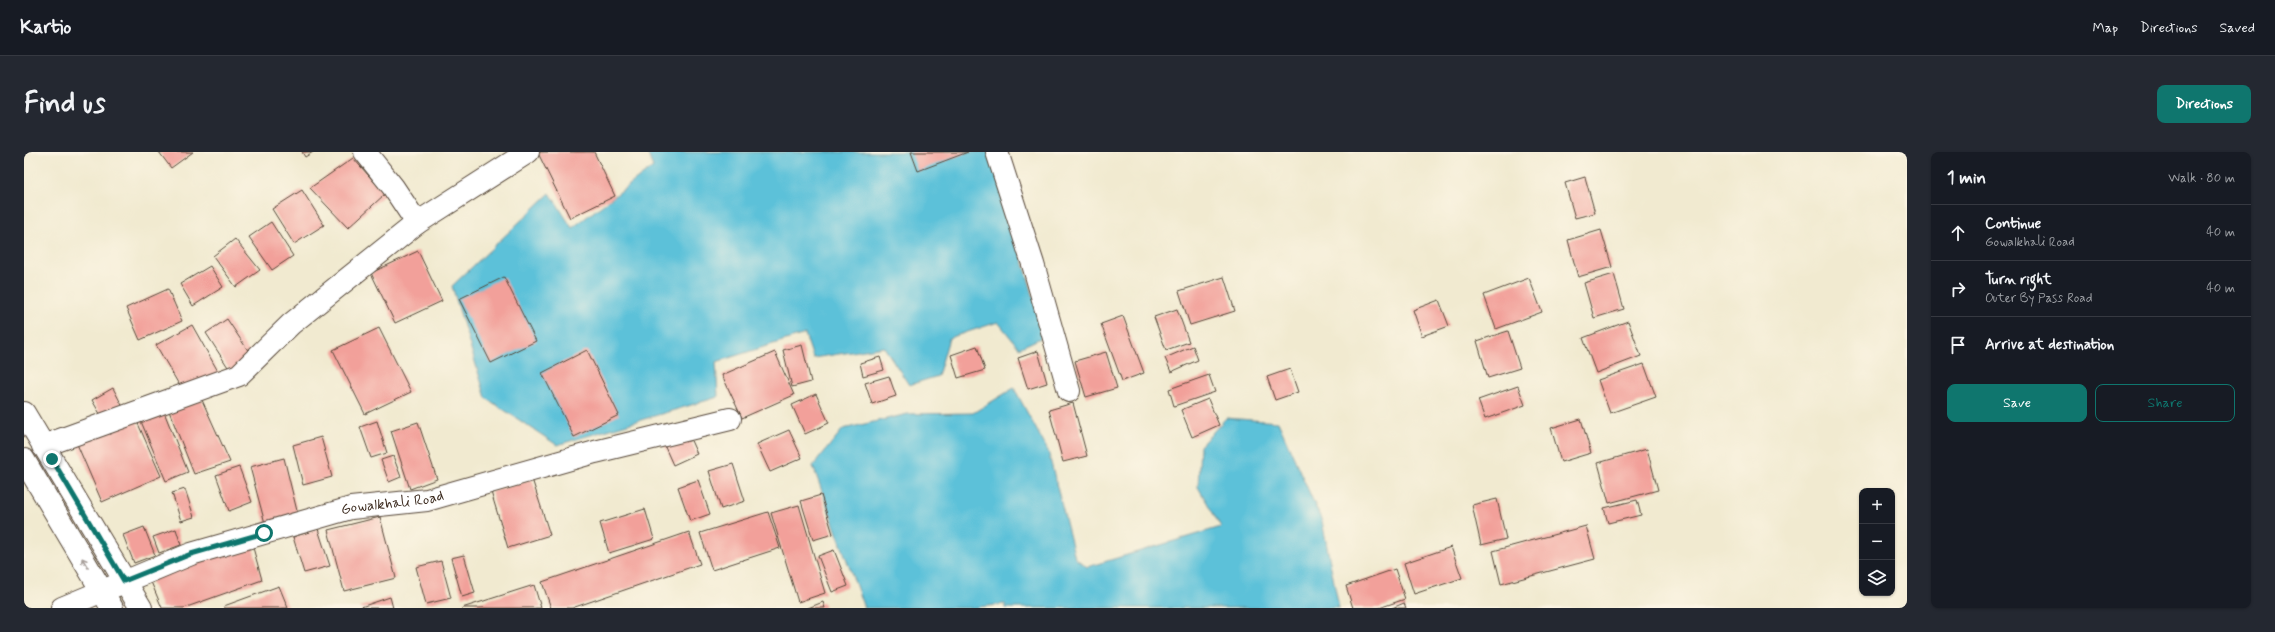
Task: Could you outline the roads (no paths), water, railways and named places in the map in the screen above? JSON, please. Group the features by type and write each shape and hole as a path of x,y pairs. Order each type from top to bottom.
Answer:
{"street":[{"path":"365,152 393,187 417,223"},
{"path":"43,446 239,375 291,324 417,223 528,152"},
{"path":"998,152 1033,264 1069,391"},
{"path":"24,413 141,608"},
{"name":"Gowalkhali Road","path":"62,608 107,599 124,581 191,554 351,508 427,500 595,452 730,418"},
{"path":"24,460 107,599"}],"water":[{"path":"647,152 991,152 1045,336 1019,348 998,322 949,338 938,376 909,385 884,347 813,358 805,334 716,362 718,397 557,445 486,398 452,286 550,193 572,228 653,167"},
{"path":"1014,388 1048,451 1075,558 1087,567 1221,527 1198,487 1200,446 1226,418 1278,422 1322,521 1339,608 1006,608 1005,604 970,608 864,608 813,466 843,429 908,414 973,413"}]}
